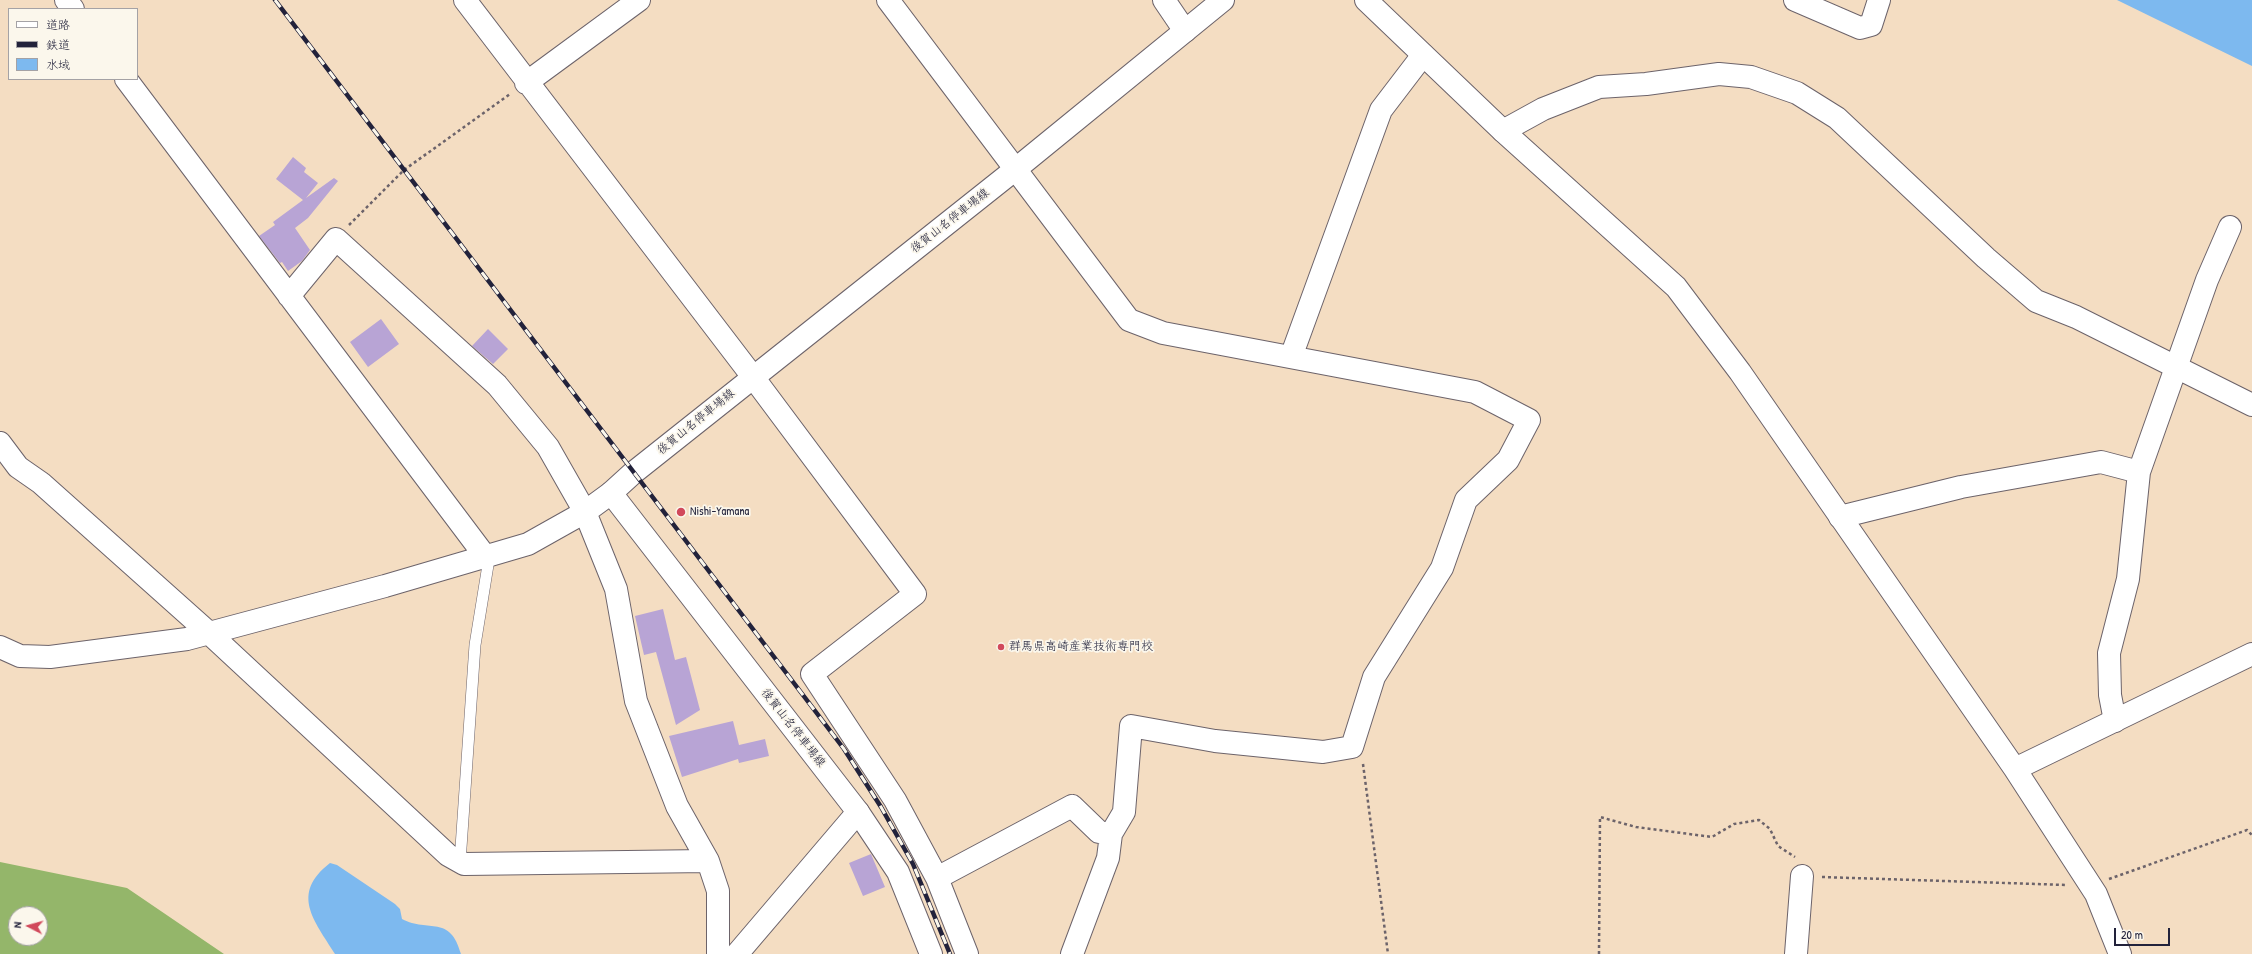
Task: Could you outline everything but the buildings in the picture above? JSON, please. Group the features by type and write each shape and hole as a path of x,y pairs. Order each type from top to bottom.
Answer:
{"street":[{"path":"66,0 72,8"},
{"path":"465,0 526,83 753,377 915,594 812,674 895,800 936,878 967,954"},
{"path":"526,83 639,0"},
{"path":"888,0 1017,168 1129,320 1163,333 1475,392 1529,420 1508,460 1466,500 1442,568 1374,677 1352,747 1323,752 1214,740 1131,726 1124,812 1111,834 1108,858 1072,954"},
{"path":"1164,0 1185,31"},
{"name":"後賀山名停車場線","path":"931,954 898,872 858,812 611,493 633,473 1017,168 1222,0"},
{"path":"1366,0 1503,131 1676,288 1740,372 2015,768 2096,894 2120,954"},
{"path":"1795,0 1860,28 1871,25 1879,0"},
{"path":"1291,357 1381,110 1423,55"},
{"path":"1503,131 1543,109 1599,87 1646,84 1719,74 1751,77 1797,93 1837,118 1986,258 2036,301 2076,316 2177,368 2252,404"},
{"path":"127,80 485,556"},
{"path":"2116,721 2110,695 2109,653 2128,579 2139,472 2208,280 2230,226"},
{"path":"289,296 336,239 497,386 548,447 585,512 616,589 636,702 676,806 708,861 718,891 718,954"},
{"path":"0,443 9,469 41,483 209,633 448,855 464,864 708,861"},
{"path":"1840,517 1961,487 2102,462 2139,472"},
{"path":"0,647 20,656 50,657 187,639 386,586 528,544 585,512 611,493"},
{"path":"2015,768 2116,721 2252,654"},
{"path":"936,878 1072,806 1099,832 1111,834"},
{"path":"737,954 858,812"},
{"path":"1796,954 1802,876"}],"lane":[{"path":"460,862 475,645 488,565 485,556"}],"path":[{"path":"336,239 404,170 526,83"},
{"path":"1352,747 1362,761 1388,954"},
{"path":"1599,954 1600,817 1636,827 1712,837 1734,824 1759,820 1770,828 1778,846 1795,857 1802,876 2090,886 2247,830 2252,835"}],"green space":[{"path":"0,862 127,888 224,954 0,954"}],"water":[{"path":"2117,0 2252,0 2252,66"},
{"path":"330,863 337,865 395,904 400,909 402,919 412,923 445,929 451,934 461,954 335,954 314,918 308,896 311,886 318,874"}],"railway":[{"path":"275,0 844,749 881,807 913,864 950,954"}],"place":[{"name":"Nishi-Yamana","path":"681,512"},
{"name":"群馬県高崎産業技術専門校","path":"1001,647"}]}
